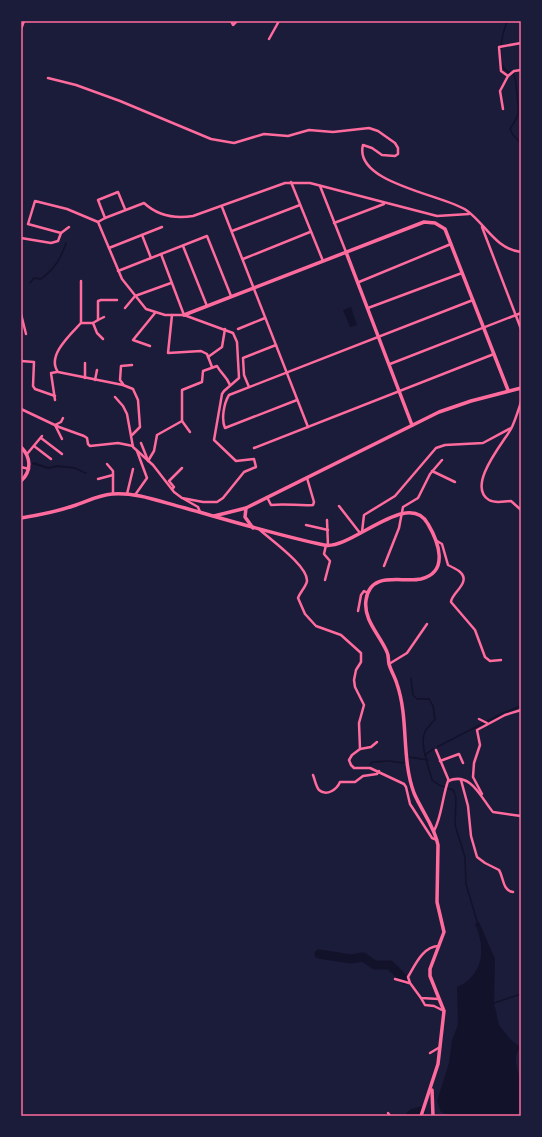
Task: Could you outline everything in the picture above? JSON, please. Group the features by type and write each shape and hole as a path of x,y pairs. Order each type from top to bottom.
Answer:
{"main road":[{"path":"184,315 424,222 435,223 445,229 508,390"},
{"path":"346,252 412,425"},
{"path":"214,516 246,508 412,425 452,407 508,390 521,388"},
{"path":"21,447 27,454 29,469 27,475 21,481"},
{"path":"21,518 54,512 103,495 127,494 200,512 260,530 327,546 335,545 401,514 411,513 425,519 436,541 439,551 439,563 429,575 418,579 384,580 376,584 368,593 366,612 370,623 388,654 389,664 402,701 409,777 414,793 437,840 437,902 444,930 440,946 430,968 430,976 444,1011 438,1064 421,1116"},
{"path":"246,508 245,517 253,528"},
{"path":"432,1086 433,1116"}],"street":[{"path":"21,29 24,21"},
{"path":"231,21 233,24 237,21"},
{"path":"269,40 279,21"},
{"path":"509,75 500,68 499,47 521,43"},
{"path":"503,109 500,91 509,75 514,71 521,70"},
{"path":"48,78 76,85 120,101 211,139 234,142 264,134 288,136 309,130 333,132 369,128 378,131 395,143 398,148 398,154 396,156 388,157 363,145 362,150 365,161 377,174 397,184 465,209 504,246 521,252"},
{"path":"98,222 125,209 144,203 164,215 186,217 222,207 291,182 304,182 320,185 437,216 470,214"},
{"path":"291,182 323,262"},
{"path":"320,185 346,252"},
{"path":"105,218 98,200 118,192 125,209"},
{"path":"61,233 28,224 35,201 67,209 98,222 118,271 146,309 155,313 184,315 225,328 233,333 237,342 239,378 222,394 214,440 236,460 254,459 256,467 244,472 223,498 217,502 204,502 182,498"},
{"path":"334,223 385,203"},
{"path":"232,231 300,205"},
{"path":"222,207 308,427"},
{"path":"435,223 437,216"},
{"path":"481,225 521,330"},
{"path":"21,238 51,243 58,241 61,233 69,227"},
{"path":"109,248 162,227"},
{"path":"243,259 310,232"},
{"path":"142,235 151,258"},
{"path":"118,271 207,236 231,296"},
{"path":"358,282 451,244"},
{"path":"183,246 207,306"},
{"path":"161,254 184,315"},
{"path":"368,308 462,273"},
{"path":"57,372 55,363 60,348 81,323 81,281"},
{"path":"125,308 135,296 171,282"},
{"path":"98,320 98,301 117,300"},
{"path":"297,400 225,428 223,423 226,400 229,395 473,300"},
{"path":"150,346 133,340 155,313"},
{"path":"390,364 521,313"},
{"path":"21,314 26,334"},
{"path":"172,315 168,353 200,351 208,357 212,367"},
{"path":"81,323 93,323 104,318"},
{"path":"238,329 265,318"},
{"path":"93,323 97,333 103,339"},
{"path":"208,357 222,347 225,328"},
{"path":"249,387 244,375 243,358 276,345"},
{"path":"254,448 495,354"},
{"path":"21,361 34,362 33,386 35,389 55,398 51,373 57,372 123,385 134,391 139,405 140,427 132,435"},
{"path":"85,363 85,378"},
{"path":"123,385 120,380 121,366 132,365"},
{"path":"190,432 182,420 182,390 202,382 203,371 217,366 221,373 226,376 230,385"},
{"path":"95,380 97,370"},
{"path":"115,396 123,406 132,435 133,447"},
{"path":"521,402 511,428 492,456 483,477 483,490 488,500 499,502 511,501 521,510"},
{"path":"21,409 55,425 87,437 88,444 90,446 118,443 133,447 148,460 172,489 182,498 198,507 200,512"},
{"path":"55,425 61,422 63,418"},
{"path":"148,460 154,451 157,435 182,420"},
{"path":"55,425 62,439"},
{"path":"361,533 364,515 395,496 436,448 445,445 483,443 511,428"},
{"path":"27,454 41,437 62,454"},
{"path":"141,443 148,460"},
{"path":"34,446 51,459"},
{"path":"135,495 147,478 137,450"},
{"path":"384,566 399,528 403,507 418,498 432,471 442,460"},
{"path":"107,464 113,470 113,494"},
{"path":"21,467 29,469"},
{"path":"172,489 174,487 169,481 182,468"},
{"path":"127,494 133,469"},
{"path":"432,471 455,482"},
{"path":"98,479 113,475"},
{"path":"267,497 272,505 285,503 296,506 313,505 314,502 307,478"},
{"path":"339,506 361,533"},
{"path":"325,580 330,561 324,554 327,546 327,520"},
{"path":"306,525 328,530"},
{"path":"260,530 294,559 305,573 307,581 298,598 308,619 319,628 341,635 360,653 361,662 356,670 354,680 364,705 359,723 360,750"},
{"path":"436,541 442,544 448,565 461,572 463,577 461,588 451,598 451,602 475,630 484,657 490,661 501,660"},
{"path":"358,611 361,595 364,591 368,593"},
{"path":"389,664 407,653 427,624"},
{"path":"482,796 474,780 473,773 474,763 480,745 477,730 505,715 521,710"},
{"path":"479,719 487,724"},
{"path":"377,742 371,747 360,750 352,755 349,760 350,765 354,768 370,768 379,771 404,784 410,804 432,838 437,840"},
{"path":"436,750 449,781"},
{"path":"440,761 459,754 463,763"},
{"path":"313,775 318,789 321,792 328,792 336,789 340,782 355,782 363,776 376,774 379,771"},
{"path":"449,781 461,780 475,787 493,812 521,816"},
{"path":"461,780 468,806 471,836 477,856 486,864 501,871 504,885 509,891 513,892"},
{"path":"434,832 439,821 446,786 449,781"},
{"path":"440,946 428,949 423,953 408,977 409,983 421,998 424,1005 434,1006 444,1011"},
{"path":"395,979 409,983"},
{"path":"421,998 440,999"},
{"path":"430,1053 440,1046"}],"shaded area":[{"path":"351,307 357,325 350,327 343,310"},
{"path":"33,462 49,467 57,465 75,467 87,473 86,474 75,469 58,467 48,469 32,464"},
{"path":"479,922 495,959 494,1003 499,1025 510,1039 520,1047 516,1057 516,1065 521,1088 521,1100 518,1116 451,1116 441,1112 437,1101 449,1063 452,1040 458,1025 457,987 466,982 473,975 480,960 481,942 475,924"}],"waterway":[{"path":"507,21 500,52 504,68 515,77 518,114 510,129 513,135 521,143"},
{"path":"30,283 34,278 41,279 50,271 62,254 66,243"},
{"path":"411,678 413,695 417,699 429,699 433,706 435,719 426,730 423,737 425,755 432,780 439,785 453,790 456,797 455,825 465,857 466,884 478,925"},
{"path":"437,747 503,713 521,706"},
{"path":"425,755 433,749"},
{"path":"409,757 428,760"},
{"path":"370,765 372,762 389,761 404,763"},
{"path":"319,954 351,959 363,957 375,965 390,965 405,980"},
{"path":"494,1003 521,994"},
{"path":"410,1116 413,1113 421,1111"}]}
